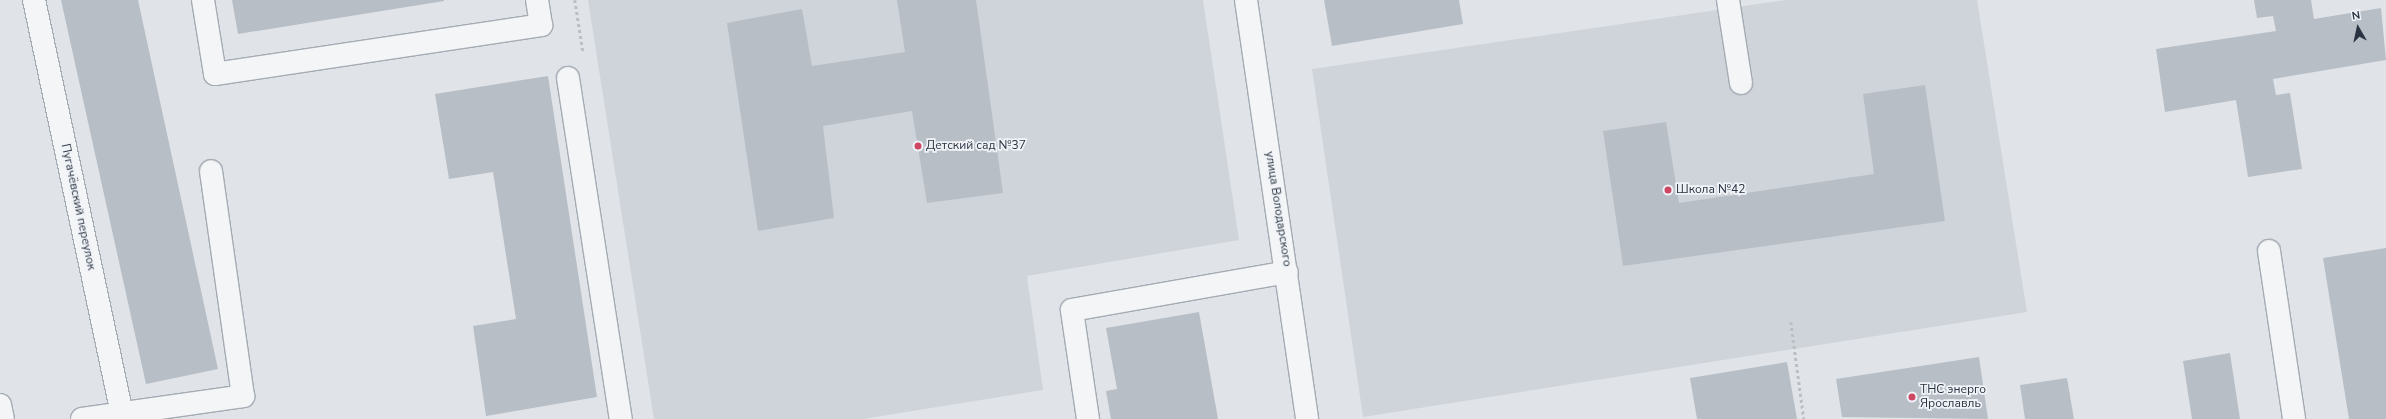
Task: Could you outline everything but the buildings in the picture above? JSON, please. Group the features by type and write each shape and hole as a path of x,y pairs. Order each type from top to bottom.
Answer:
{"street":[{"name":"Пугачёвский переулок","path":"34,0 122,414"},
{"path":"203,0 215,74 541,25 537,0"},
{"name":"улица Володарского","path":"1246,0 1287,272 1307,419"},
{"path":"1728,0 1741,83"},
{"path":"568,78 621,419"},
{"path":"82,419 244,396 211,171"},
{"path":"2269,251 2294,419"},
{"path":"1088,419 1072,310 1287,272"},
{"path":"0,405 3,419"}],"path":[{"path":"568,78 584,56 575,0"},
{"path":"1790,322 1804,419"}],"shaded area":[{"name":"Детский сад №37","path":"588,0 1203,0 1239,240 1027,276 1043,390 863,419 654,419"},
{"name":"Школа №42","path":"1786,0 1977,0 2027,312 1363,417 1312,69"}],"place":[{"name":"Детский сад №37","path":"918,146"},
{"name":"Школа №42","path":"1668,190"},
{"name":"ТНС энерго Ярославль","path":"1912,397"}]}
